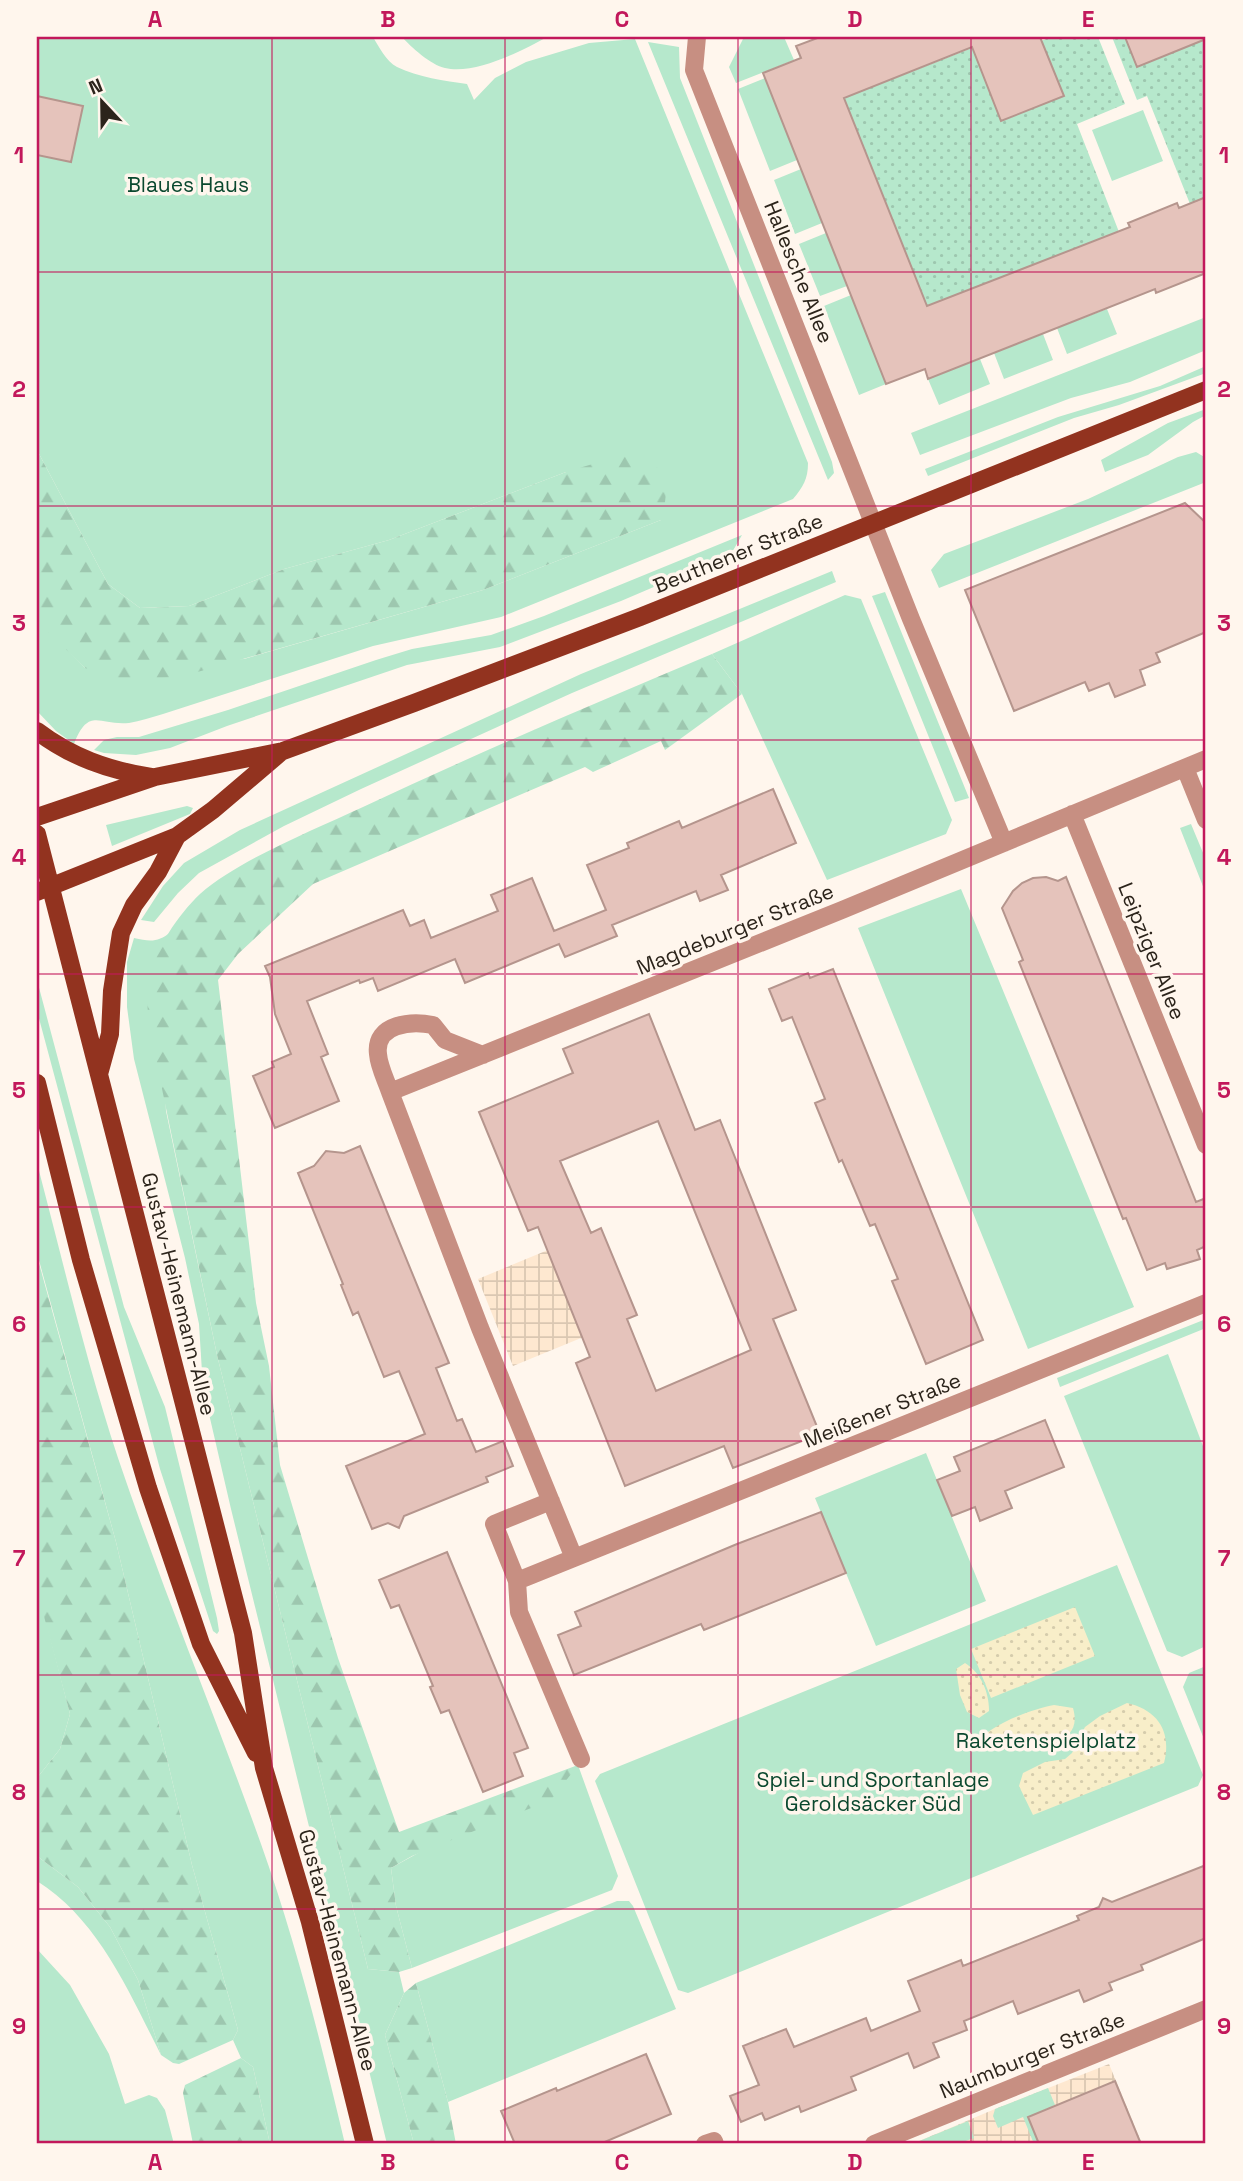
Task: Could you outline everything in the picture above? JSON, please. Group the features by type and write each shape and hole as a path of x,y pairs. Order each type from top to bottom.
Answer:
{"main road":[{"name":"Beuthener Straße","path":"37,817 155,778 283,751 627,622 1206,390"},
{"path":"37,731 81,759 124,773 155,778"},
{"name":"Beuthener Straße","path":"44,889 177,836 213,810 283,751"},
{"name":"Gustav-Heinemann-Allee","path":"37,834 44,889 99,1074 243,1633 264,1769 310,1922 365,2144"},
{"path":"99,1074 110,1034 121,933 134,905 158,872 177,836"},
{"name":"Gustav-Heinemann-Allee","path":"37,1083 82,1260 148,1488 201,1644 264,1769"}],"street":[{"name":"Hallesche Allee","path":"696,37 694,70 873,523"},
{"path":"873,523 1004,843"},
{"name":"Magdeburger Straße","path":"390,1092 1206,759"},
{"path":"1185,768 1206,820"},
{"name":"Leipziger Allee","path":"1072,814 1206,1145"},
{"path":"483,1055 445,1040 433,1025 414,1021 394,1026 380,1039 377,1053 480,1328 574,1558"},
{"name":"Meißener Straße","path":"517,1581 1206,1303"},
{"path":"551,1501 494,1524 517,1581 519,1612 581,1759"},
{"name":"Naumburger Straße","path":"874,2144 1206,2009"},
{"path":"705,2144 713,2141 715,2144"}],"shaded area":[{"path":"601,1228 637,1315 513,1366 478,1279"},
{"path":"1109,2064 1142,2144 912,2144 995,2109"}],"green space":[{"name":"Blaues Haus","path":"37,37 373,37 386,58 397,67 423,76 467,84 474,100 495,78 526,62 589,43 635,39 808,463 802,487 793,499 501,617 373,646 137,721 90,721 79,732 74,744 56,731 37,711 37,618 85,668 244,659 483,590 661,520 566,472 389,540 284,569 189,606 140,608 108,584 37,450"},
{"path":"402,37 547,37 484,65 457,69 434,63"},
{"path":"744,37 784,37 794,60 736,83 729,67"},
{"path":"1051,37 1098,37 1125,104 1077,124 1119,232 927,307 844,98 972,48 1002,121 1063,96 1041,41"},
{"path":"1112,37 1125,37 1138,67 1199,42 1197,37 1206,37 1206,197 1190,204 1147,96 1137,100"},
{"path":"648,42 679,47 680,78 832,462 834,473 828,480"},
{"path":"765,78 797,160 770,171 738,89"},
{"path":"1143,110 1163,161 1112,181 1092,130"},
{"path":"801,169 822,223 795,234 774,180"},
{"path":"826,233 847,286 820,296 799,244"},
{"path":"851,295 886,384 859,395 824,306"},
{"path":"1107,309 1117,334 1067,354 1057,328"},
{"path":"1206,317 1206,350 1130,382 1071,398 920,455 911,433"},
{"path":"1043,334 1053,360 1004,379 994,353"},
{"path":"980,359 990,384 939,405 928,379"},
{"path":"1206,366 1206,373 1119,405 1074,418 928,476 925,469 1058,417 1160,386"},
{"path":"1206,409 1206,415 1148,455 1105,472 1101,460 1168,423"},
{"path":"37,450 108,584 140,608 189,606 284,569 389,540 566,472 639,450 656,466 666,489 661,520 483,590 180,677 125,680 85,668 38,622"},
{"path":"1196,452 1206,458 1206,482 939,588 931,570 944,554 1088,499 1178,457"},
{"path":"742,535 731,554 621,601 500,647 407,665 170,748 136,755 94,750 104,740 139,737 412,649 491,635"},
{"path":"832,571 836,582 572,693 284,826 199,873 154,922 141,920 163,886 184,863 240,830 581,674"},
{"path":"885,592 969,798 955,802 872,596"},
{"path":"845,595 861,599 952,820 946,834 827,880 742,694 712,654"},
{"path":"712,654 742,694 665,750 661,741 593,772 585,767 313,884 238,954 218,980 256,1303 269,1366 280,1465 338,1658 399,1832 578,1765 551,1800 412,1856 391,1868 396,1906 412,1968 399,1972 368,1969 217,1355 148,1021 149,979 162,944 184,912 200,894 235,869 278,846 450,767"},
{"path":"187,806 193,808 190,814 112,846 106,825"},
{"path":"1191,824 1206,860 1206,894 1180,828"},
{"path":"961,889 1134,1307 1028,1349 858,928"},
{"path":"171,932 157,956 166,1111 217,1355 368,1969 399,1972 404,1993 385,2035 414,2144 387,2144 231,1509 203,1388 199,1324 185,1258 134,1059 127,1007 127,962 134,938 154,940"},
{"path":"37,980 124,1307 165,1407 217,1618 217,1634 213,1631 160,1469 37,1011"},
{"path":"37,1163 106,1422 152,1555 274,1881 307,1993 345,2144 270,2144 253,2067 241,2058 233,2040 238,2030 192,1865 116,1542 37,1253"},
{"path":"37,1256 116,1542 192,1865 238,2030 233,2040 179,2064 161,2055 138,1980 110,1927 78,1887 37,1856 37,1778 60,1749 70,1714 37,1590"},
{"path":"1206,1319 1206,1328 1060,1387 1057,1378"},
{"path":"1168,1354 1206,1454 1206,1646 1182,1657 1167,1651 1064,1396"},
{"path":"926,1453 986,1601 876,1646 815,1498"},
{"name":"Spiel- und Sportanlage Geroldsäcker Süd","path":"1117,1565 1203,1775 1198,1786 688,1993 678,1990 595,1781 600,1774"},
{"path":"37,1586 70,1714 60,1749 37,1778"},
{"path":"1206,1666 1206,1744 1183,1687 1189,1673"},
{"path":"578,1765 618,1876 612,1890 412,1968 396,1906 391,1868"},
{"path":"37,1856 78,1887 110,1927 138,1980 161,2055 124,1982 95,1936 78,1915 37,1881"},
{"path":"617,1901 629,1901 633,1906 676,2009 448,2102 416,1983"},
{"path":"37,1949 70,1985 109,2054 125,2104 149,2095 157,2098 165,2110 174,2144 37,2144"},
{"path":"416,1983 448,2102 456,2144 414,2144 385,2035 404,1993"},
{"path":"241,2058 253,2067 270,2144 193,2144 183,2093 185,2085"},
{"path":"1048,2088 1055,2105 1028,2117 1039,2144 1034,2144 1023,2117 998,2128 993,2116 995,2109"},
{"path":"968,2121 974,2138 957,2144 912,2144"}],"sand":[{"path":"1075,1607 1095,1656 991,1698 971,1649"},
{"path":"965,1663 980,1678 987,1697 989,1711 979,1718 967,1712 960,1695 956,1669"},
{"path":"1127,1703 1147,1711 1160,1724 1166,1742 1164,1763 1033,1815 1019,1786 1023,1773 1045,1762 1065,1759 1072,1753 1085,1727 1100,1716"},
{"path":"1054,1705 1073,1708 1074,1722 1070,1732 1061,1739 1036,1745 977,1749 976,1744 982,1737 1000,1724"}],"building":[{"path":"820,37 1040,37 1064,96 1001,121 972,47 844,98 927,306 1130,227 1128,223 1177,203 1179,208 1206,197 1206,273 1156,293 1155,289 928,379 925,369 886,384 763,73 801,58 796,46"},
{"path":"1125,37 1206,37 1206,39 1137,67"},
{"path":"37,96 83,106 71,162 37,155"},
{"path":"1185,503 1206,523 1206,632 1156,653 1160,662 1140,670 1145,685 1115,697 1109,683 1089,691 1085,682 1014,711 965,590"},
{"path":"773,789 796,843 721,875 728,890 700,901 696,891 612,925 617,936 565,957 559,944 465,983 455,959 378,991 373,978 360,983 359,980 307,1001 328,1054 321,1057 339,1101 275,1128 253,1076 274,1067 272,1062 291,1054 275,1014 270,977 265,966 403,910 410,926 424,920 431,938 498,911 491,895 532,878 554,931 606,910 587,865 629,848 627,843 679,821 682,828"},
{"path":"1046,877 1058,881 1066,877 1196,1202 1206,1198 1206,1246 1197,1250 1200,1259 1167,1269 1165,1263 1147,1270 1126,1218 1123,1219 1019,962 1023,960 1002,908 1022,883 1033,878"},
{"path":"833,969 983,1340 926,1364 892,1281 898,1279 875,1224 870,1226 842,1160 839,1162 815,1103 825,1099 792,1017 782,1021 769,989 808,973 810,978"},
{"path":"649,1014 695,1130 720,1120 796,1310 773,1319 820,1434 733,1468 724,1446 625,1486 576,1363 590,1357 538,1227 528,1231 479,1112 573,1073 563,1049","holes":["658,1121 751,1350 656,1391 627,1319 637,1315 601,1228 591,1233 560,1161"]},
{"path":"360,1146 449,1363 436,1368 457,1421 462,1419 476,1452 503,1441 513,1466 486,1477 488,1482 404,1516 399,1528 388,1523 372,1529 346,1466 425,1434 399,1371 384,1377 358,1312 353,1315 298,1173 314,1166 326,1151 344,1153"},
{"path":"1045,1420 1064,1467 1005,1491 1012,1508 980,1521 975,1507 952,1516 937,1480 960,1471 954,1457"},
{"path":"821,1512 846,1573 704,1630 701,1624 574,1675 558,1635 581,1626 575,1612"},
{"path":"447,1552 528,1748 514,1753 523,1776 483,1792 449,1710 441,1713 430,1687 433,1686 399,1605 391,1608 379,1580"},
{"path":"1206,1865 1206,1938 1141,1965 1143,1970 1109,1983 1112,1990 1084,2002 1079,1990 1018,2014 1013,2001 964,2021 967,2030 933,2043 939,2057 914,2068 908,2053 851,2077 856,2090 801,2112 799,2106 765,2120 762,2113 741,2122 730,2096 759,2085 743,2046 786,2029 794,2047 866,2018 871,2031 920,2011 908,1981 961,1960 963,1966 1079,1920 1077,1916 1099,1907 1103,1898 1112,1902"},
{"path":"646,2054 671,2114 600,2144 515,2144 501,2111"},
{"path":"1115,2081 1141,2144 1039,2144 1028,2117"}],"park label":[{"name":"Raketenspielplatz","path":"1046,1740"}]}
